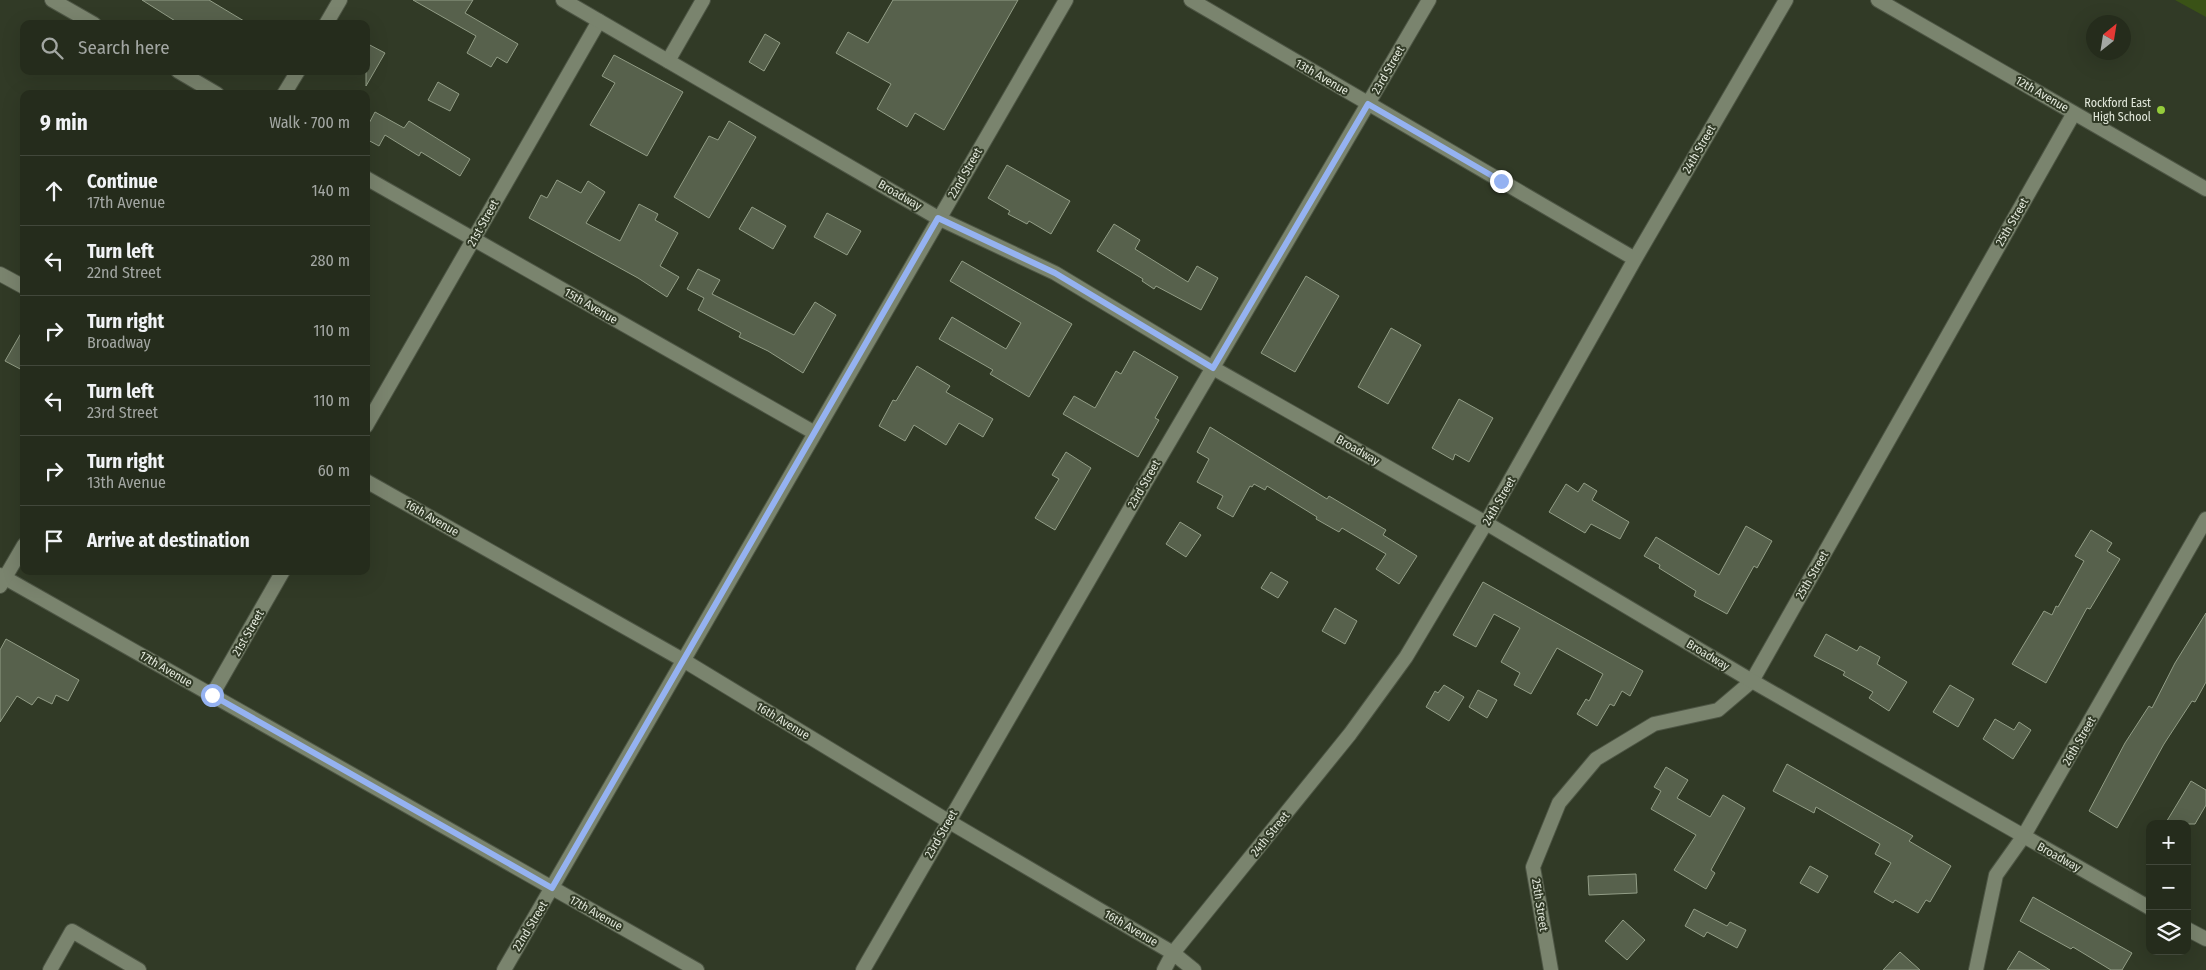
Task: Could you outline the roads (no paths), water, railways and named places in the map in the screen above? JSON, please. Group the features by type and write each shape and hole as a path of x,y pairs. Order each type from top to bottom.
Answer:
{"street":[{"path":"52,0 87,20"},
{"path":"328,20 340,0"},
{"name":"Broadway","path":"563,0 938,218 1055,273 1213,368 1486,524 1752,681 2146,906"},
{"path":"668,61 703,0"},
{"name":"22nd Street","path":"504,970 1066,0"},
{"name":"13th Avenue","path":"1191,0 1635,259"},
{"name":"23rd Street","path":"863,970 948,821 1430,0"},
{"name":"24th Street","path":"1164,970 1173,954 1350,734 1406,657 1486,524 1635,259 1786,0"},
{"name":"12th Avenue","path":"1878,0 2206,189"},
{"name":"21st Street","path":"370,419 599,21"},
{"path":"185,75 210,90"},
{"path":"286,90 296,75"},
{"name":"25th Street","path":"1550,970 1533,867 1559,803 1596,759 1654,724 1718,710 1752,681 2074,113"},
{"name":"15th Avenue","path":"370,180 815,433"},
{"path":"0,274 20,285"},
{"name":"16th Avenue","path":"370,483 683,660 948,821 1173,954 1194,970"},
{"name":"26th Street","path":"1976,970 1996,875 2023,837 2206,519"},
{"path":"2,579 20,551"},
{"name":"21st Street","path":"212,695 281,575"},
{"name":"17th Avenue","path":"2,579 212,695 697,970"},
{"path":"50,970 72,931 139,970"},
{"path":"2191,931 2206,940"}],"place":[{"name":"Rockford East High School","path":"2161,110"}]}
